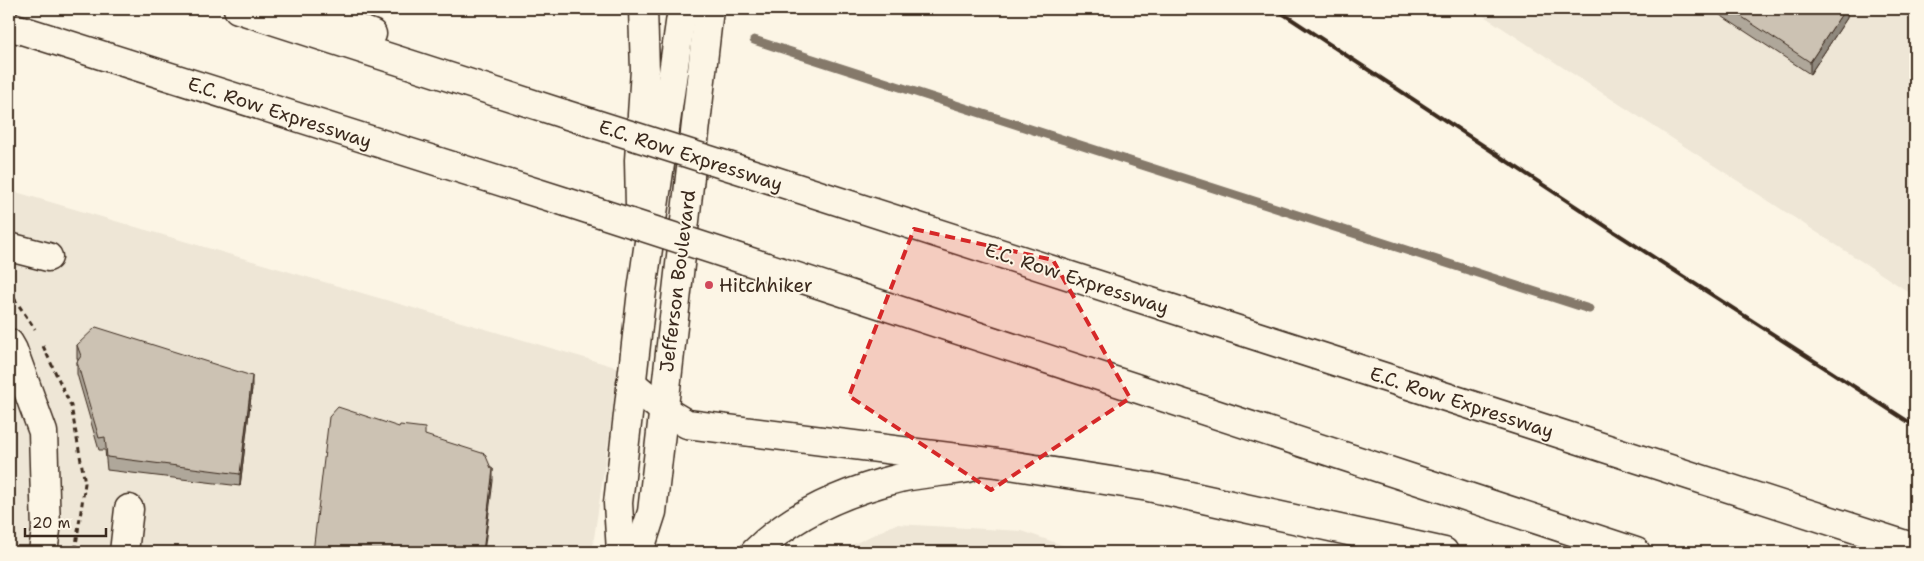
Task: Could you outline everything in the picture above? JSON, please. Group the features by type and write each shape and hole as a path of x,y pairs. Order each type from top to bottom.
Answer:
{"main road":[{"name":"E.C. Row Expressway","path":"238,9 1915,548"},
{"path":"306,9 380,37 412,65"},
{"path":"642,291 639,160 645,70 643,9"},
{"name":"Jefferson Boulevard","path":"621,552 618,503 631,383 642,291 682,9"},
{"name":"Jefferson Boulevard","path":"638,552 652,512 662,409 709,9"},
{"name":"E.C. Row Expressway","path":"9,26 566,202 1636,552"},
{"path":"9,248 48,257"},
{"path":"9,344 13,350 43,432 46,530 44,552"},
{"path":"631,383 662,409 687,424 721,430 998,463 1149,487 1444,552"},
{"path":"755,552 784,529 822,506 863,488 902,478 998,463"},
{"path":"124,552 129,510"}],"path":[{"path":"75,542 75,552"}],"highlighted area":[{"path":"914,229 1053,260 1130,398 991,490 849,396"}],"shaded area":[{"path":"1473,9 1906,9 1915,15 1915,296"},
{"path":"9,190 619,368 592,552 9,552"},
{"path":"896,524 1022,531 1082,552 837,552"}],"building":[{"path":"1730,9 1845,9 1810,62"},
{"path":"96,327 252,376 240,474 107,457 105,437 99,438 77,362 81,356 77,345"},
{"path":"338,407 399,427 400,425 425,428 425,435 485,454 493,469 483,552 313,552 329,417"}],"waterway":[{"path":"754,40 1589,309"}],"railway":[{"path":"1276,9 1613,231 1915,426"}],"place":[{"name":"Hitchhiker","path":"709,285"}]}
